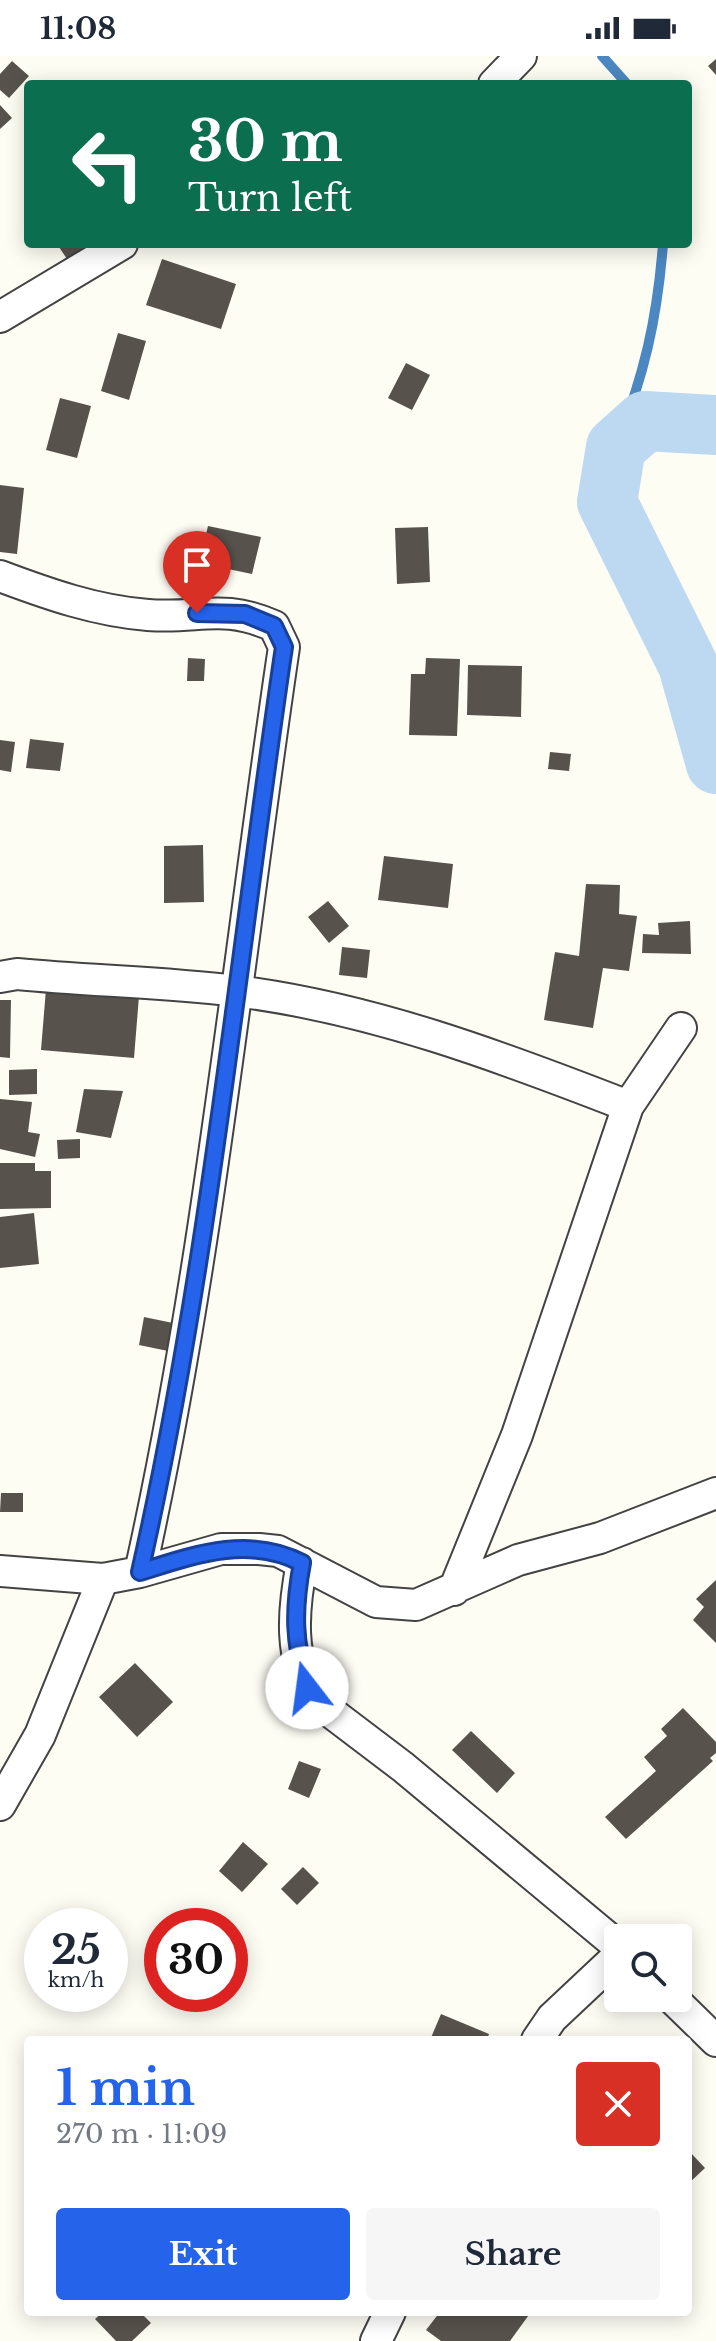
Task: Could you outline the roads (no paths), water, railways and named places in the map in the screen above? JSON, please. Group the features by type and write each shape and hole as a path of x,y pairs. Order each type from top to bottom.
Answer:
{"street":[{"path":"498,80 521,56"},
{"path":"0,317 115,248"},
{"path":"0,576 48,595 99,608 149,615 213,611 245,614 274,626 284,647 173,1425 140,1572"},
{"path":"0,977 17,974 237,991 389,1022 511,1060 628,1106"},
{"path":"454,1590 517,1435 628,1106 681,1028"},
{"path":"0,1571 103,1579 221,1549 278,1551 376,1602 416,1605 518,1560 600,1538 716,1493"},
{"path":"302,1563 293,1609 297,1654 307,1688 316,1701 403,1767 604,1934"},
{"path":"0,1805 40,1735 103,1579"},
{"path":"540,2036 552,2018 604,1969"},
{"path":"686,2012 716,2041"},
{"path":"376,2341 388,2316"}],"waterway":[{"path":"602,56 623,80"},
{"path":"616,447 648,347 663,248"},
{"path":"716,425 645,421 616,447 607,502 688,665 716,764"}]}
